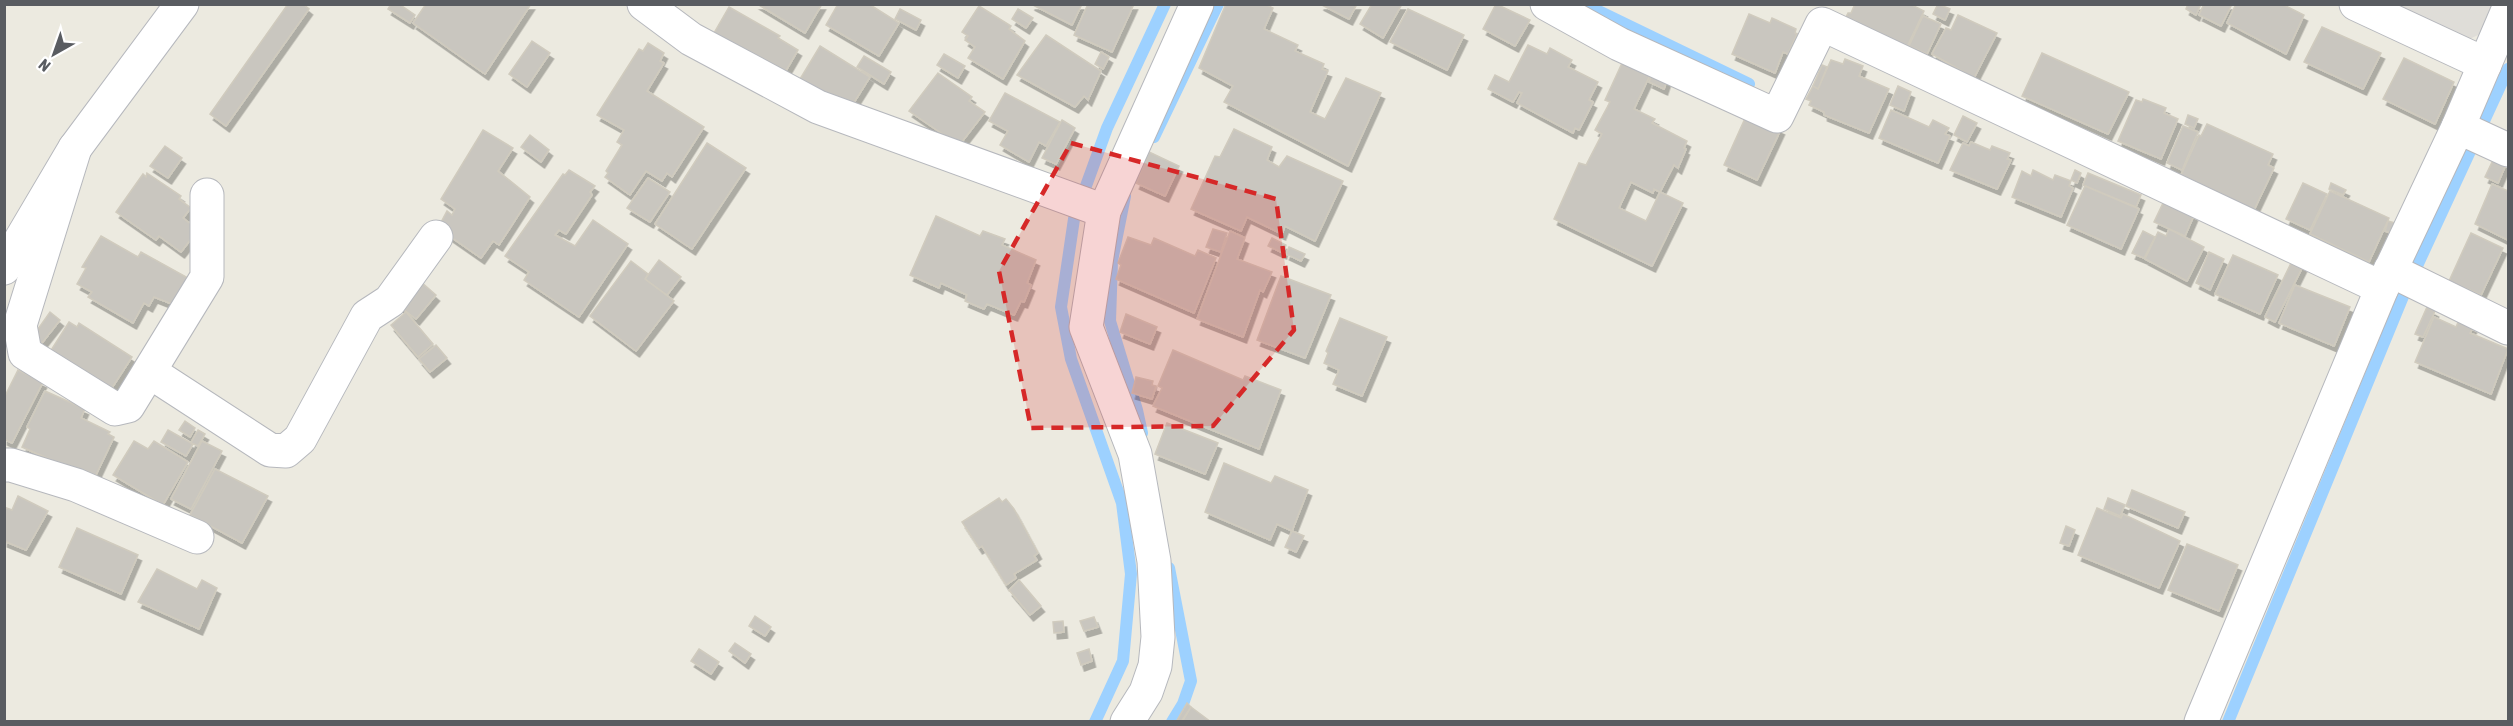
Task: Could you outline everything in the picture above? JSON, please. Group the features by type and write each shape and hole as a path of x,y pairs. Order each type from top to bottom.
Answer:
{"street":[{"path":"4,268 75,148 182,4"},
{"path":"644,4 691,39 818,107 1089,205"},
{"path":"1127,722 1146,692 1155,666 1158,637 1154,561 1135,454 1086,327 1089,205 1197,4"},
{"path":"1547,4 1620,44 1777,116 1822,24 2508,328"},
{"path":"2356,4 2485,64"},
{"path":"2201,722 2398,279 2480,137 2485,64 2508,10"},
{"path":"75,148 20,325 25,353 115,409 128,406 207,277 207,195"},
{"path":"150,372 270,450 286,451 300,439 367,316 390,300 436,237"},
{"path":"4,465 11,465 76,485 197,537"}],"highlighted area":[{"path":"1071,143 1276,199 1294,330 1213,426 1031,428 999,271"}],"shaded area":[{"path":"2386,5 2497,5 2485,32 2465,41"}],"building":[{"path":"288,4 303,4 309,9 226,126 210,114"},
{"path":"391,4 399,4 415,15 410,23 388,9"},
{"path":"426,4 531,4 485,74 413,23"},
{"path":"757,4 822,4 805,33"},
{"path":"838,4 869,4 899,23 879,56 826,25"},
{"path":"1031,4 1082,4 1072,25"},
{"path":"1088,4 1134,4 1112,52 1074,35"},
{"path":"1226,4 1265,4 1273,8 1264,29 1298,45 1295,51 1324,64 1322,69 1328,71 1310,112 1325,119 1346,78 1381,93 1348,166 1224,102 1233,86 1199,68"},
{"path":"1320,4 1357,4 1349,19"},
{"path":"1372,4 1402,4 1383,38 1360,24"},
{"path":"1496,4 1530,20 1515,46 1483,29"},
{"path":"1855,4 1910,4 1924,11 1905,51 1837,35"},
{"path":"1938,4 1950,9 1945,20 1933,14"},
{"path":"2188,4 2201,4 2196,15 2186,9"},
{"path":"2204,4 2232,4 2221,26 2199,15"},
{"path":"2236,4 2282,4 2304,15 2286,54 2227,23"},
{"path":"979,6 1011,26 1009,29 1025,41 1003,79 968,58 975,47 965,40 968,36 962,32"},
{"path":"729,7 780,36 778,38 798,50 780,81 710,40"},
{"path":"900,9 921,20 916,30 895,19"},
{"path":"1018,9 1033,18 1026,28 1012,19"},
{"path":"1408,9 1464,35 1447,70 1390,42"},
{"path":"1749,14 1770,23 1772,18 1796,29 1797,34 1788,54 1783,52 1775,73 1732,54"},
{"path":"1958,15 1997,33 1974,78 1932,54 1946,28 1951,30"},
{"path":"1923,16 1941,24 1927,54 1909,46"},
{"path":"2322,27 2381,53 2363,89 2304,62"},
{"path":"1046,35 1101,71 1088,100 1084,96 1075,107 1017,75"},
{"path":"532,41 550,53 527,87 509,74"},
{"path":"648,43 664,53 660,61 664,63 647,91 704,127 672,177 667,173 662,181 646,171 630,195 605,177 608,173 606,171 622,145 617,142 624,130 597,115 639,49 643,51"},
{"path":"1528,45 1547,54 1550,48 1572,60 1568,67 1598,82 1589,100 1593,102 1579,130 1575,128 1573,133 1517,103 1522,93 1519,92 1513,102 1488,89 1495,75 1509,82"},
{"path":"820,46 870,77 850,109 800,79"},
{"path":"1101,52 1109,57 1103,69 1095,64"},
{"path":"2042,53 2129,92 2108,134 2022,96"},
{"path":"944,54 965,66 958,78 937,65"},
{"path":"864,56 891,72 884,84 857,67"},
{"path":"2404,58 2454,82 2435,124 2383,99"},
{"path":"1845,59 1863,66 1859,76 1889,89 1869,133 1824,115 1824,112 1809,105 1811,101 1806,99 1813,86 1818,89 1831,60 1843,64"},
{"path":"1623,61 1651,73 1634,109 1655,119 1652,123 1687,141 1678,168 1674,165 1660,192 1683,203 1652,266 1554,219 1579,163 1586,165 1602,134 1595,130 1610,102 1605,100","holes":["1631,182 1653,193 1654,189 1660,192 1646,221 1619,208"]},
{"path":"1822,65 1827,67 1818,89 1813,86"},
{"path":"938,73 972,97 969,101 985,112 961,143 954,139 953,141 909,111"},
{"path":"1653,73 1667,80 1664,89 1649,82"},
{"path":"1898,86 1911,92 1904,111 1890,105"},
{"path":"1005,93 1060,122 1046,146 1039,142 1029,162 1000,145 1008,131 989,121"},
{"path":"2143,99 2166,108 2164,113 2178,119 2161,159 2118,141 2136,100 2142,102"},
{"path":"1891,110 1929,127 1933,120 1949,128 1945,134 1950,136 1938,163 1879,138"},
{"path":"1747,114 1781,129 1757,180 1724,165"},
{"path":"2188,115 2198,119 2194,128 2185,124"},
{"path":"1963,116 1977,123 1967,142 1954,135"},
{"path":"1062,120 1075,128 1056,164 1042,158"},
{"path":"2207,124 2273,154 2268,165 2274,168 2254,210 2181,175 2199,135 2201,136"},
{"path":"2183,126 2198,132 2182,170 2167,163"},
{"path":"1234,129 1272,147 1267,160 1279,167 1287,156 1343,181 1315,241 1285,226 1282,234 1247,217 1241,231 1191,209 1215,156 1220,157"},
{"path":"483,130 513,148 498,171 530,197 499,245 493,241 481,258 438,228 447,211 452,215 455,209 441,199"},
{"path":"530,135 549,150 541,162 521,147"},
{"path":"1971,142 1990,150 1992,146 2010,153 2007,159 2011,160 1997,189 1950,170 1963,143 1969,146"},
{"path":"707,143 746,168 692,249 655,224"},
{"path":"165,146 182,158 168,178 150,166"},
{"path":"1149,152 1179,166 1165,196 1136,183"},
{"path":"2494,158 2506,164 2498,183 2485,177"},
{"path":"569,170 595,186 590,192 592,195 566,234 559,230 555,235 575,246 593,220 628,244 579,317 524,280 529,272 505,256 563,174 565,175"},
{"path":"2033,170 2053,180 2055,175 2071,181 2069,186 2073,188 2061,217 2012,197 2022,171 2031,176"},
{"path":"2075,170 2081,173 2077,183 2071,180"},
{"path":"147,173 181,196 179,199 191,208 183,218 198,230 181,252 159,236 156,240 116,212 143,174 146,177"},
{"path":"2088,173 2141,195 2136,207 2083,185"},
{"path":"648,178 670,192 650,222 627,208"},
{"path":"2303,183 2327,194 2310,230 2286,219"},
{"path":"2331,183 2346,190 2343,195 2329,189"},
{"path":"2492,184 2508,191 2508,240 2475,224"},
{"path":"2085,186 2139,209 2121,249 2067,225"},
{"path":"2330,191 2389,218 2369,262 2310,234"},
{"path":"2164,201 2194,215 2185,236 2154,222"},
{"path":"936,216 980,236 983,231 1005,239 1002,245 1036,260 1027,283 1031,285 1024,302 1021,301 1014,315 987,304 984,309 965,301 967,295 941,283 939,288 910,275"},
{"path":"2388,221 2395,223 2391,233 2385,231"},
{"path":"1213,229 1227,233 1221,252 1206,247"},
{"path":"2169,229 2204,247 2187,281 2145,259 2158,232 2166,236"},
{"path":"1230,231 1245,238 1237,259 1272,272 1263,292 1260,290 1243,337 1197,319"},
{"path":"2143,231 2155,237 2144,258 2132,253"},
{"path":"2471,233 2503,248 2481,295 2449,281"},
{"path":"101,236 138,257 141,252 188,278 172,304 154,297 149,306 144,303 133,323 88,297 92,292 77,284 86,268 82,267"},
{"path":"1128,237 1151,245 1154,238 1195,256 1198,250 1216,258 1194,313 1116,279 1121,265 1118,263"},
{"path":"1272,238 1286,245 1283,253 1268,246"},
{"path":"1289,247 1305,254 1301,261 1286,254"},
{"path":"2209,252 2224,259 2210,290 2196,283"},
{"path":"2233,255 2278,275 2260,314 2215,294"},
{"path":"659,260 681,277 667,295 645,279"},
{"path":"631,261 648,274 645,279 674,301 636,351 590,316"},
{"path":"2292,261 2303,266 2275,322 2265,317"},
{"path":"1281,276 1331,295 1305,358 1257,340"},
{"path":"420,281 436,295 416,319 399,306"},
{"path":"2295,285 2350,307 2334,346 2279,323"},
{"path":"2427,307 2435,311 2423,337 2415,334"},
{"path":"50,312 60,320 42,343 33,336"},
{"path":"406,312 433,344 418,357 391,325"},
{"path":"1126,314 1157,327 1150,344 1120,332"},
{"path":"2434,317 2456,327 2459,320 2473,327 2470,333 2508,349 2491,394 2415,362"},
{"path":"1340,318 1387,337 1362,396 1333,384 1339,370 1324,363 1328,353 1326,351"},
{"path":"69,322 77,327 79,323 132,357 108,394 48,355"},
{"path":"436,345 447,358 430,372 419,359"},
{"path":"1173,350 1243,380 1245,376 1281,390 1259,449 1153,406 1162,388 1158,386"},
{"path":"18,370 43,382 12,443 4,439 4,398"},
{"path":"1136,377 1153,381 1152,385 1156,386 1152,399 1132,393"},
{"path":"45,391 85,409 81,418 110,432 108,434 114,437 94,479 22,447 30,429 27,427"},
{"path":"185,421 195,428 190,437 179,430"},
{"path":"1167,423 1218,443 1205,474 1155,454"},
{"path":"168,430 193,444 186,456 161,442"},
{"path":"198,430 205,434 198,446 191,443"},
{"path":"134,441 148,449 154,441 188,462 163,505 113,475"},
{"path":"202,441 222,451 191,509 171,499"},
{"path":"1224,463 1271,483 1275,476 1308,490 1292,531 1277,524 1270,540 1205,512"},
{"path":"215,469 268,496 242,543 190,515"},
{"path":"2132,490 2185,512 2178,528 2126,506"},
{"path":"18,496 48,511 26,550 4,541 4,507 12,510"},
{"path":"999,498 1002,502 1006,499 1014,509 1038,553 1034,556 1037,560 1014,574 1016,578 1006,585 982,546 979,548 962,522"},
{"path":"2108,498 2125,505 2120,516 2104,509"},
{"path":"2097,508 2121,518 2123,514 2180,541 2159,588 2078,555"},
{"path":"2066,526 2075,530 2069,546 2060,543"},
{"path":"77,528 138,555 121,594 59,567"},
{"path":"1292,531 1304,536 1296,552 1285,547"},
{"path":"2187,544 2238,565 2219,611 2168,590"},
{"path":"157,569 197,589 202,580 217,588 199,629 138,602"},
{"path":"1019,580 1041,606 1030,615 1009,590"},
{"path":"755,616 771,627 765,636 749,626"},
{"path":"1094,617 1098,627 1084,631 1080,621"},
{"path":"1063,621 1064,632 1054,633 1053,622"},
{"path":"735,643 751,654 745,663 729,651"},
{"path":"699,649 719,662 711,674 691,661"},
{"path":"1089,649 1092,661 1081,665 1077,653"},
{"path":"1187,703 1191,707 1181,722 1176,722"},
{"path":"1191,707 1211,722 1182,722"}],"waterway":[{"path":"1095,722 1123,661 1131,574 1122,503 1071,359 1061,307 1074,219 1107,128 1165,4"},
{"path":"1154,137 1218,4"},
{"path":"1584,4 1749,84"},
{"path":"2228,722 2404,294 2508,69"},
{"path":"1125,196 1112,261 1110,321 1142,433"},
{"path":"1169,568 1191,681 1183,704 1172,722"}]}
